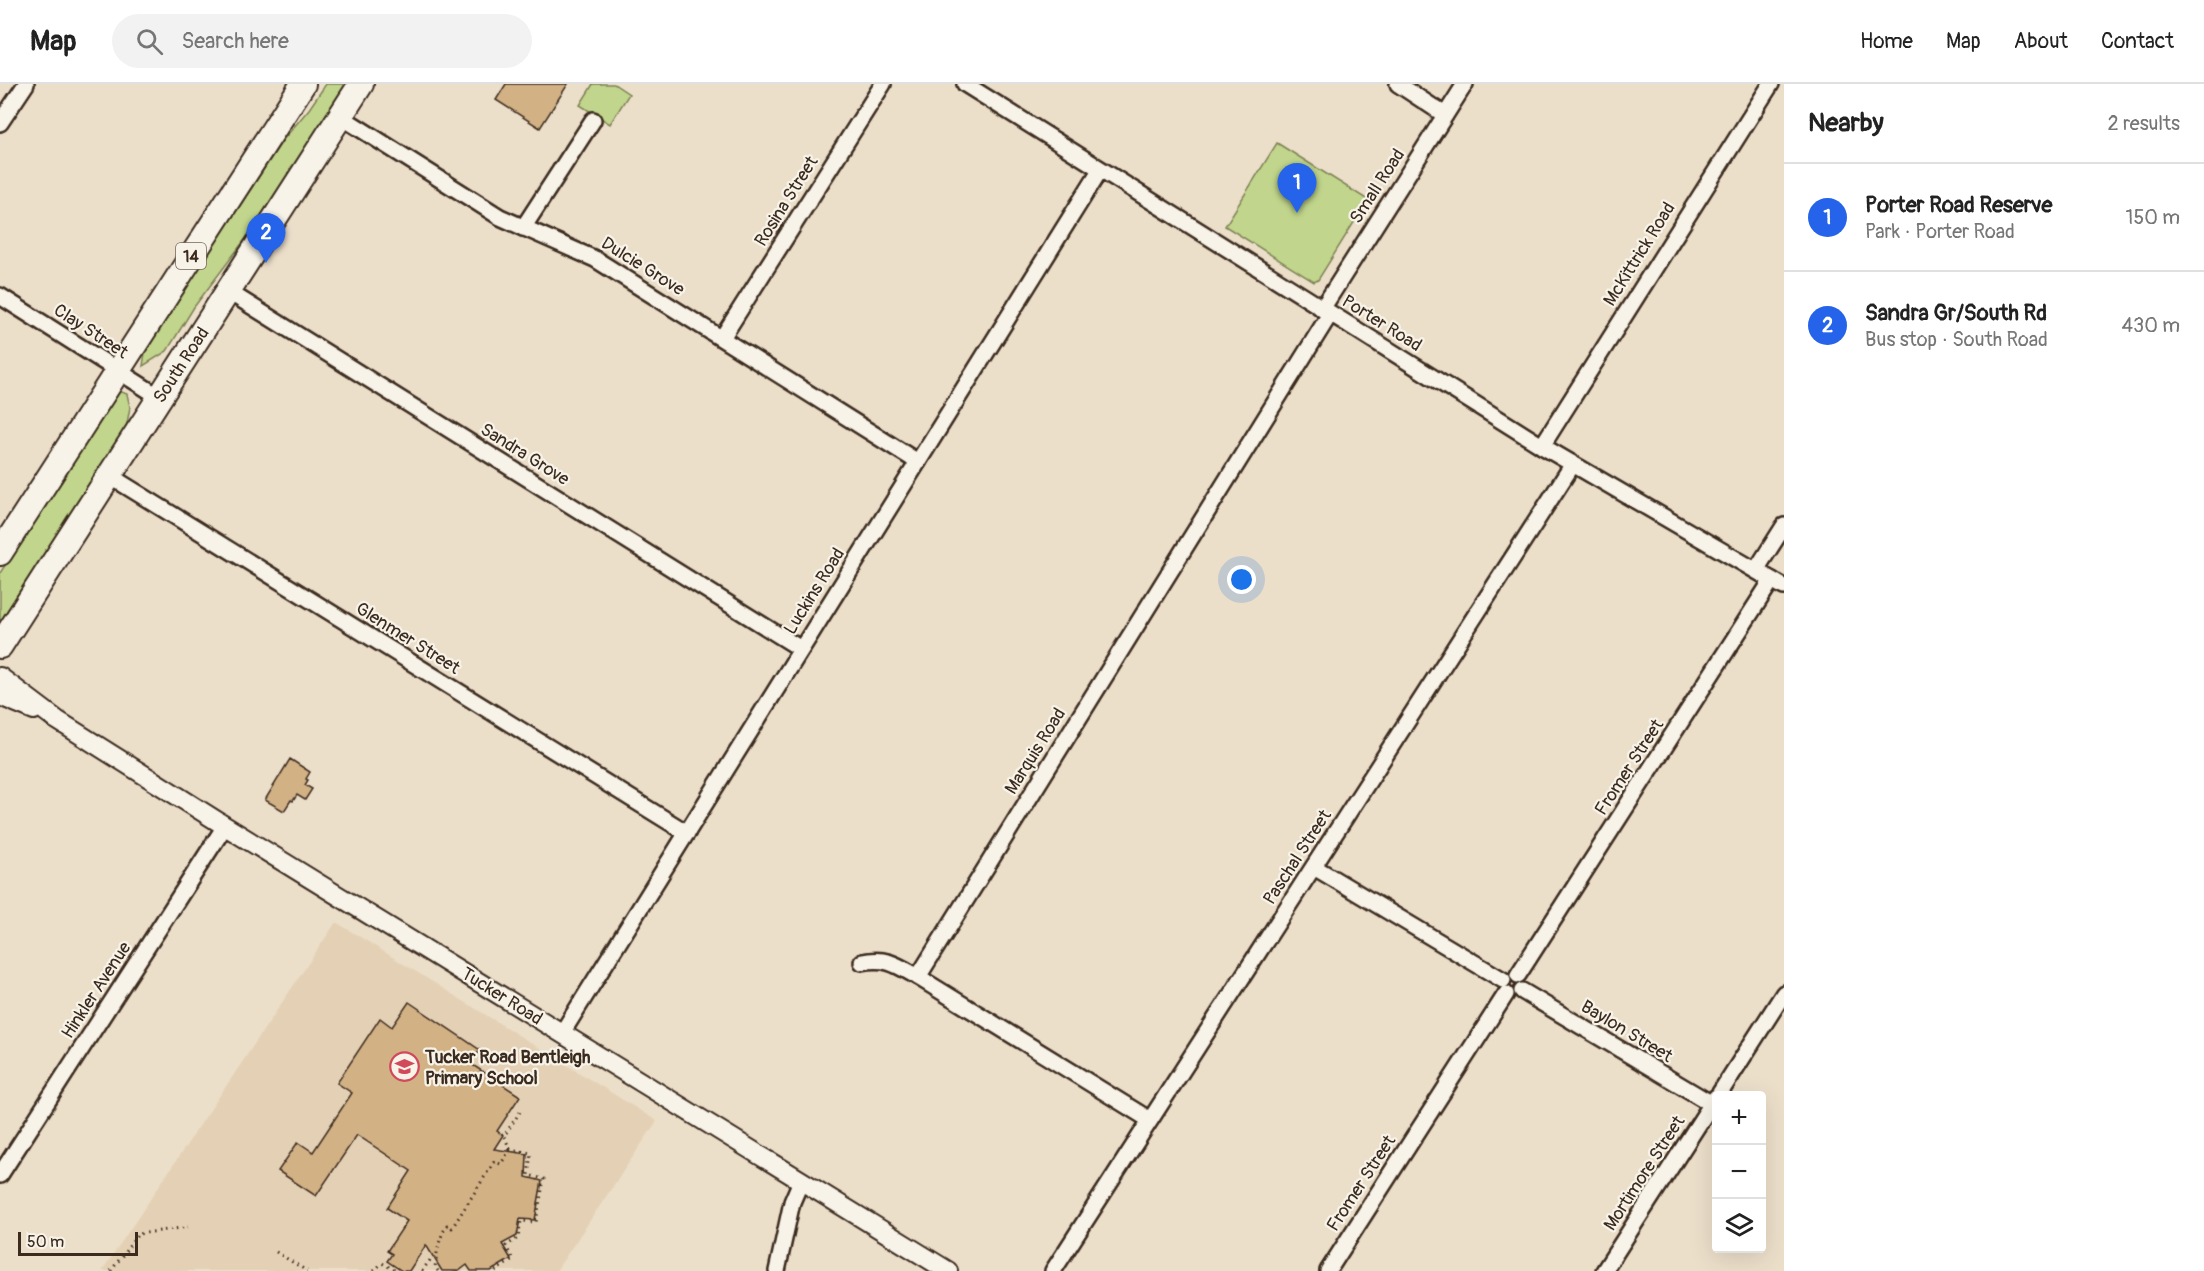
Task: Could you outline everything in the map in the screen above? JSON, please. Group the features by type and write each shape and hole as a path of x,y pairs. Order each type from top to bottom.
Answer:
{"highway":[{"name":"14","path":"0,553 303,84"},
{"name":"South Road","path":"0,646 361,84"}],"street":[{"path":"0,123 26,84"},
{"name":"Rosina Street","path":"722,338 883,84"},
{"name":"Porter Road","path":"965,84 982,88 1100,170 1542,446 1778,584"},
{"path":"1398,84 1445,115"},
{"name":"Small Road","path":"1326,311 1465,84"},
{"name":"McKittrick Road","path":"1542,446 1770,84"},
{"name":"Dulcie Grove","path":"340,116 492,212 523,228 586,254 918,462"},
{"path":"523,228 593,120"},
{"name":"Luckins Road","path":"562,1033 1100,170"},
{"name":"Sandra Grove","path":"229,292 801,649"},
{"name":"Clay Street","path":"0,296 160,398"},
{"name":"Marquis Road","path":"918,977 1326,311"},
{"name":"Paschal Street","path":"1053,1271 1573,464"},
{"name":"Glenmer Street","path":"110,476 687,833"},
{"path":"1756,570 1784,526"},
{"name":"Fromer Street","path":"1520,983 1778,584"},
{"name":"Tucker Road","path":"0,677 57,720 225,826 948,1271"},
{"name":"Tucker Road","path":"0,696 57,720"},
{"name":"Hinkler Avenue","path":"0,1175 225,826"},
{"path":"1314,867 1504,987 1513,996 1520,983"},
{"path":"862,962 874,960 890,962 918,977 1150,1120"},
{"name":"Baylon Street","path":"1520,983 1712,1097"},
{"name":"Fromer Street","path":"1328,1271 1504,987"},
{"name":"Mortimore Street","path":"1720,1091 1784,993"},
{"name":"Mortimore Street","path":"1604,1271 1712,1104"},
{"path":"777,1271 792,1202 801,1181"}],"path":[{"path":"510,1149 504,1136 520,1112"},
{"path":"438,1271 435,1267 440,1236 447,1225 452,1228 494,1162 501,1164 510,1149"},
{"path":"495,1271 513,1260 506,1246 518,1238 521,1221 536,1222 544,1179 528,1175 531,1153 510,1149"},
{"path":"111,1271 138,1234 188,1227"},
{"path":"422,1271 437,1251"},
{"path":"276,1252 307,1271"},
{"path":"374,1271 382,1263 396,1271"}],"shaded area":[{"name":"Tucker Road Bentleigh Primary School","path":"336,922 657,1121 556,1271 102,1271"}],"green space":[{"path":"326,84 346,84 262,217 194,307 167,351 143,366 145,353 152,340 283,140"},
{"path":"593,84 614,84 629,94 610,124 580,105"},
{"path":"1277,143 1368,200 1318,280 1314,282 1225,226"},
{"path":"119,391 127,394 130,407 126,429 0,624 0,573"}],"building":[{"path":"506,84 568,84 540,128 496,100"},
{"path":"290,759 310,772 305,785 312,789 305,800 297,795 284,811 265,800"},
{"path":"409,1002 480,1050 471,1064 520,1096 497,1131 503,1135 494,1149 527,1154 526,1177 542,1181 535,1220 520,1219 517,1236 502,1244 511,1259 491,1271 471,1271 467,1265 459,1271 442,1271 426,1245 409,1271 402,1271 387,1261 392,1254 387,1251 407,1221 387,1208 411,1171 357,1135 316,1196 278,1171 298,1142 313,1152 352,1093 337,1083 380,1018 392,1027"}],"place":[{"name":"Porter Road Reserve","path":"1297,213"},
{"name":"Sandra Gr/South Rd","path":"266,263"},
{"name":"Tucker Road Bentleigh Primary School","path":"404,1067"}]}
